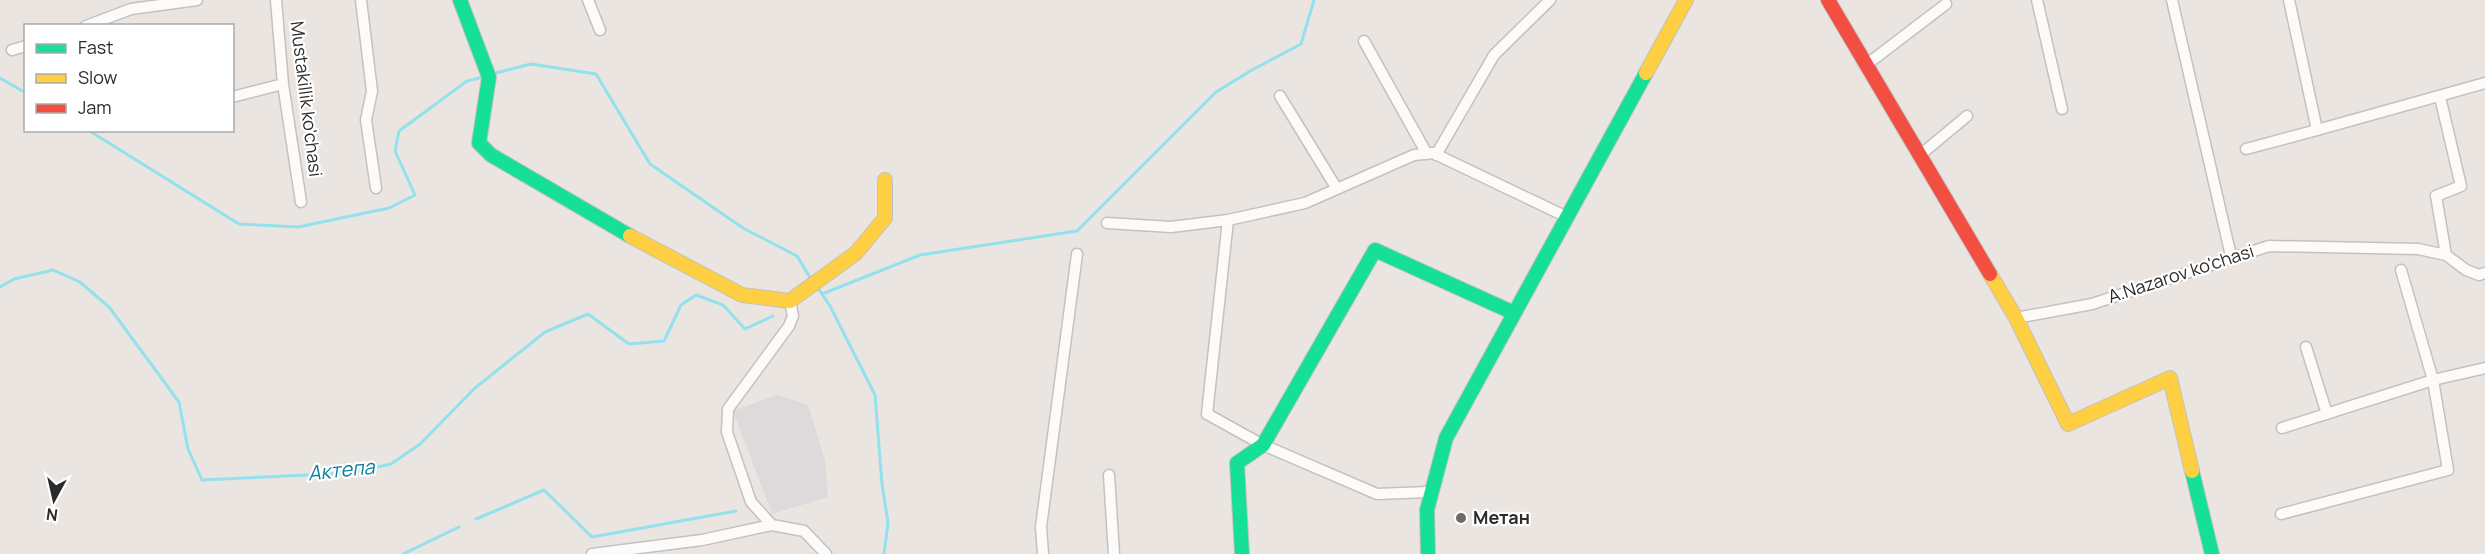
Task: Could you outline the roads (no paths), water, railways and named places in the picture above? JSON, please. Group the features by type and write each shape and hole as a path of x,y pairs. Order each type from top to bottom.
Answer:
{"street":[{"path":"90,24 131,4 197,0"},
{"name":"Mustakillik ko'chasi","path":"276,0 284,84 301,202"},
{"path":"361,0 372,91 366,120 376,188"},
{"path":"460,0 489,77 479,143 491,155 622,232 742,295 790,300 856,253 885,218 885,180"},
{"path":"588,0 600,30"},
{"path":"1432,154 1494,55 1550,0"},
{"path":"1428,554 1425,537 1428,492 1446,438 1686,0"},
{"path":"1828,0 2016,318 2068,423 2170,378 2212,554"},
{"path":"2037,0 2062,109"},
{"path":"2172,0 2231,256"},
{"path":"2289,0 2317,130"},
{"path":"1866,65 1946,4"},
{"path":"1364,41 1432,154"},
{"path":"12,50 24,47"},
{"path":"2246,149 2485,83"},
{"path":"234,96 284,84"},
{"path":"1280,96 1337,189"},
{"path":"2440,97 2461,186 2436,196 2446,255"},
{"path":"1919,156 1967,116"},
{"path":"1107,223 1171,228 1228,220 1305,203 1414,155 1432,154 1567,217"},
{"path":"1228,220 1207,414 1263,445 1377,494 1428,492"},
{"name":"A.Nazarov ko'chasi","path":"2016,318 2092,304 2231,256 2270,246 2418,249 2446,255 2466,270 2478,275 2485,273"},
{"path":"1242,554 1237,463 1263,445 1375,250 1514,314"},
{"path":"1043,554 1041,527 1077,254"},
{"path":"2281,514 2448,470 2433,380 2401,270"},
{"path":"772,525 751,501 727,432 728,409 789,326 793,316 790,300"},
{"path":"2306,347 2327,414"},
{"path":"2282,428 2433,380 2485,368"},
{"path":"1109,475 1114,554"},
{"path":"592,554 702,540 772,525 804,531 826,554"}],"waterway":[{"path":"822,294 920,255 1077,231 1216,92 1301,44 1314,0"},
{"path":"492,74 531,64 596,74 650,164 743,228 797,256 812,281"},
{"path":"91,132 239,224 298,227 389,208 415,195 395,151 399,131 467,81 483,77"},
{"path":"0,78 24,92"},
{"name":"Актепа","path":"0,287 14,279 53,270 80,282 109,307 179,402 188,449 202,480 350,473 391,464 420,444 475,388 545,332 588,314 629,344 664,341 681,305 696,295 723,305 745,329 773,316"},
{"path":"818,288 830,306 875,395 882,484 888,523 884,554"},
{"path":"476,519 544,490 592,537 736,511"},
{"path":"403,554 459,527"}],"place":[{"name":"Метан","path":"1461,518"}]}
